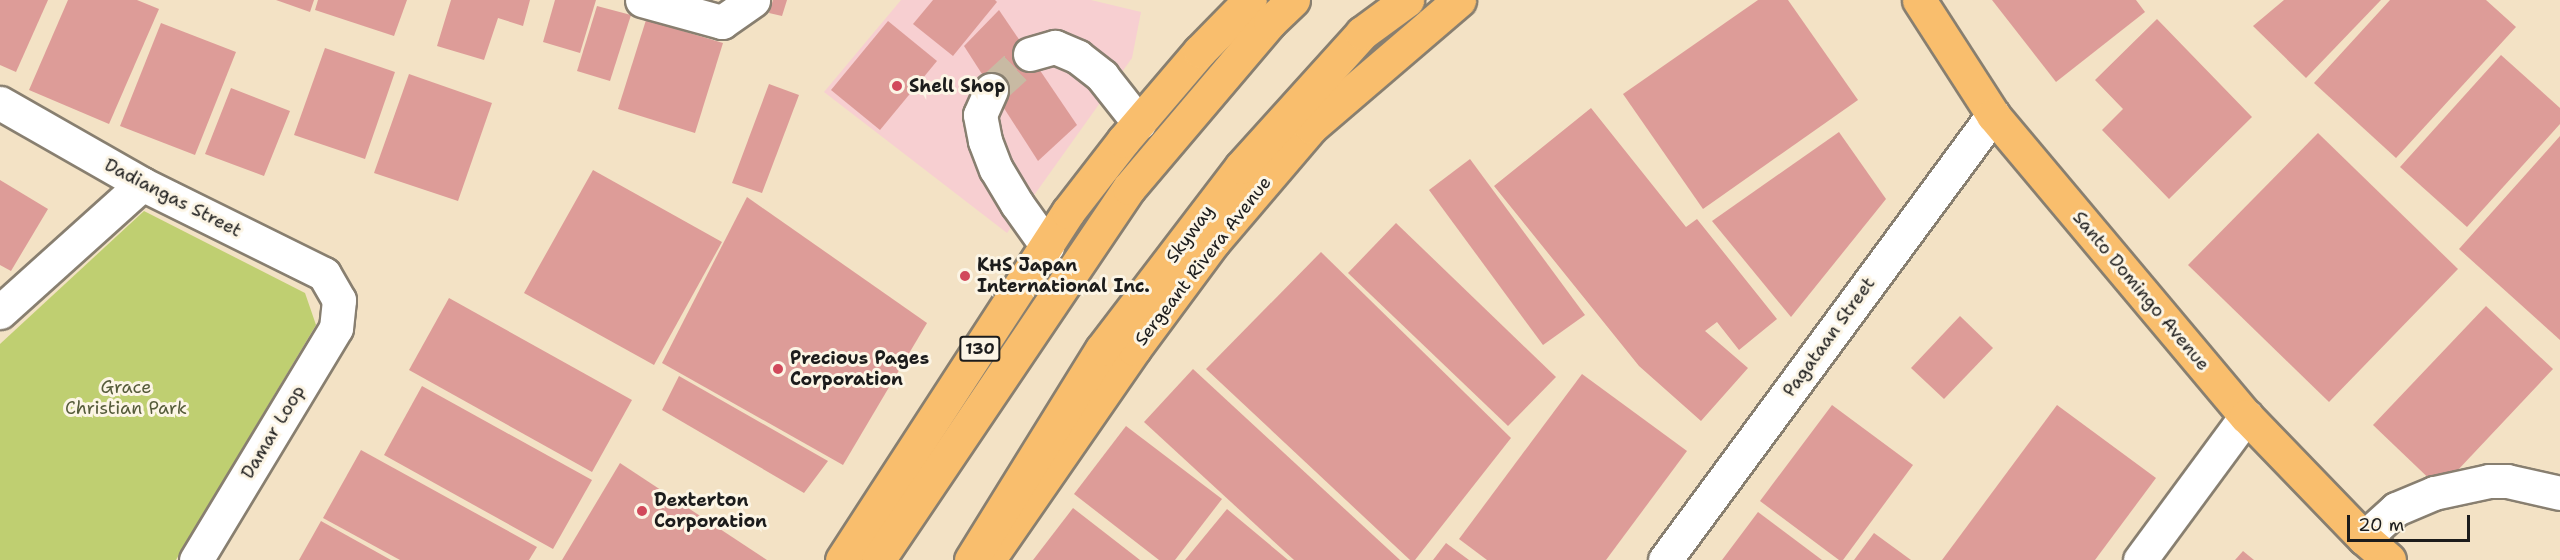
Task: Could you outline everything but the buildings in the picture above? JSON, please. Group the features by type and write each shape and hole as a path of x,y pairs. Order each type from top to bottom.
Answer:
{"main road":[{"name":"130","path":"842,560 1068,212 1200,51 1250,0"},
{"path":"878,560 1129,188 1270,22 1293,0"},
{"name":"Skyway","path":"971,560 1102,349 1241,167 1362,33 1407,0"},
{"name":"Sergeant Rivera Avenue","path":"988,560 1134,349 1229,224 1311,127 1459,0"},
{"name":"Santo Domingo Avenue","path":"1919,0 1993,115 2246,416 2364,538 2389,560"}],"street":[{"path":"642,0 722,22 753,0"},
{"path":"1030,54 1055,47 1078,57 1102,76 1139,123"},
{"path":"991,90 980,115 985,141 996,169 1017,204 1047,246"},
{"name":"Dadiangas Street","path":"0,102 142,184 324,274 339,300"},
{"name":"Pagataan Street","path":"1665,560 1993,115"},
{"path":"0,312 142,184"},
{"name":"Damar Loop","path":"196,560 336,328 339,300"},
{"path":"2140,560 2246,416"},
{"path":"2364,538 2396,509 2444,491 2488,481 2507,481 2560,493"}],"shaded area":[{"path":"901,0 1091,0 1141,12 1132,58 1007,233 824,92"}],"green space":[{"name":"Grace Christian Park","path":"144,211 305,293 316,325 176,560 0,560 0,344"}],"tunnel":[{"path":"991,90 1030,54"}],"place":[{"name":"Shell Shop","path":"897,86"},
{"name":"KHS Japan International Inc.","path":"965,276"},
{"name":"Precious Pages Corporation","path":"778,369"},
{"name":"Dexterton Corporation","path":"642,511"}]}
